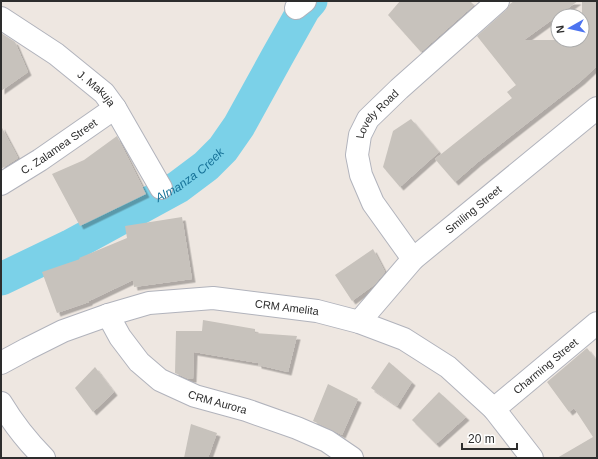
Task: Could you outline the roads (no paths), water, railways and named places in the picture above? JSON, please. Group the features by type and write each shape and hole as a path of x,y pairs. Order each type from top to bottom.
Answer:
{"street":[{"name":"Lovely Road","path":"414,259 373,203 361,175 357,155 360,135 368,119 399,89 498,1"},
{"name":"J. Makuja","path":"1,18 63,59 104,93 115,108 160,188"},
{"name":"C. Zalamea Street","path":"1,184 40,160 115,108"},
{"name":"Smiling Street","path":"359,322 414,259 597,108"},
{"name":"CRM Amelita","path":"1,363 63,331 108,315 149,303 213,298 317,311 359,322 404,339 448,367 494,409 532,458"},
{"name":"CRM Aurora","path":"108,315 120,337 139,362 160,380 195,396 246,410 297,428 327,441 352,458"},
{"name":"Charming Street","path":"494,409 597,323"},
{"path":"1,403 9,418 31,445 44,458"}],"waterway":[{"name":"Almanza Creek","path":"1,279 70,246 178,187 206,166 223,149 239,126 304,9 311,1"}]}
